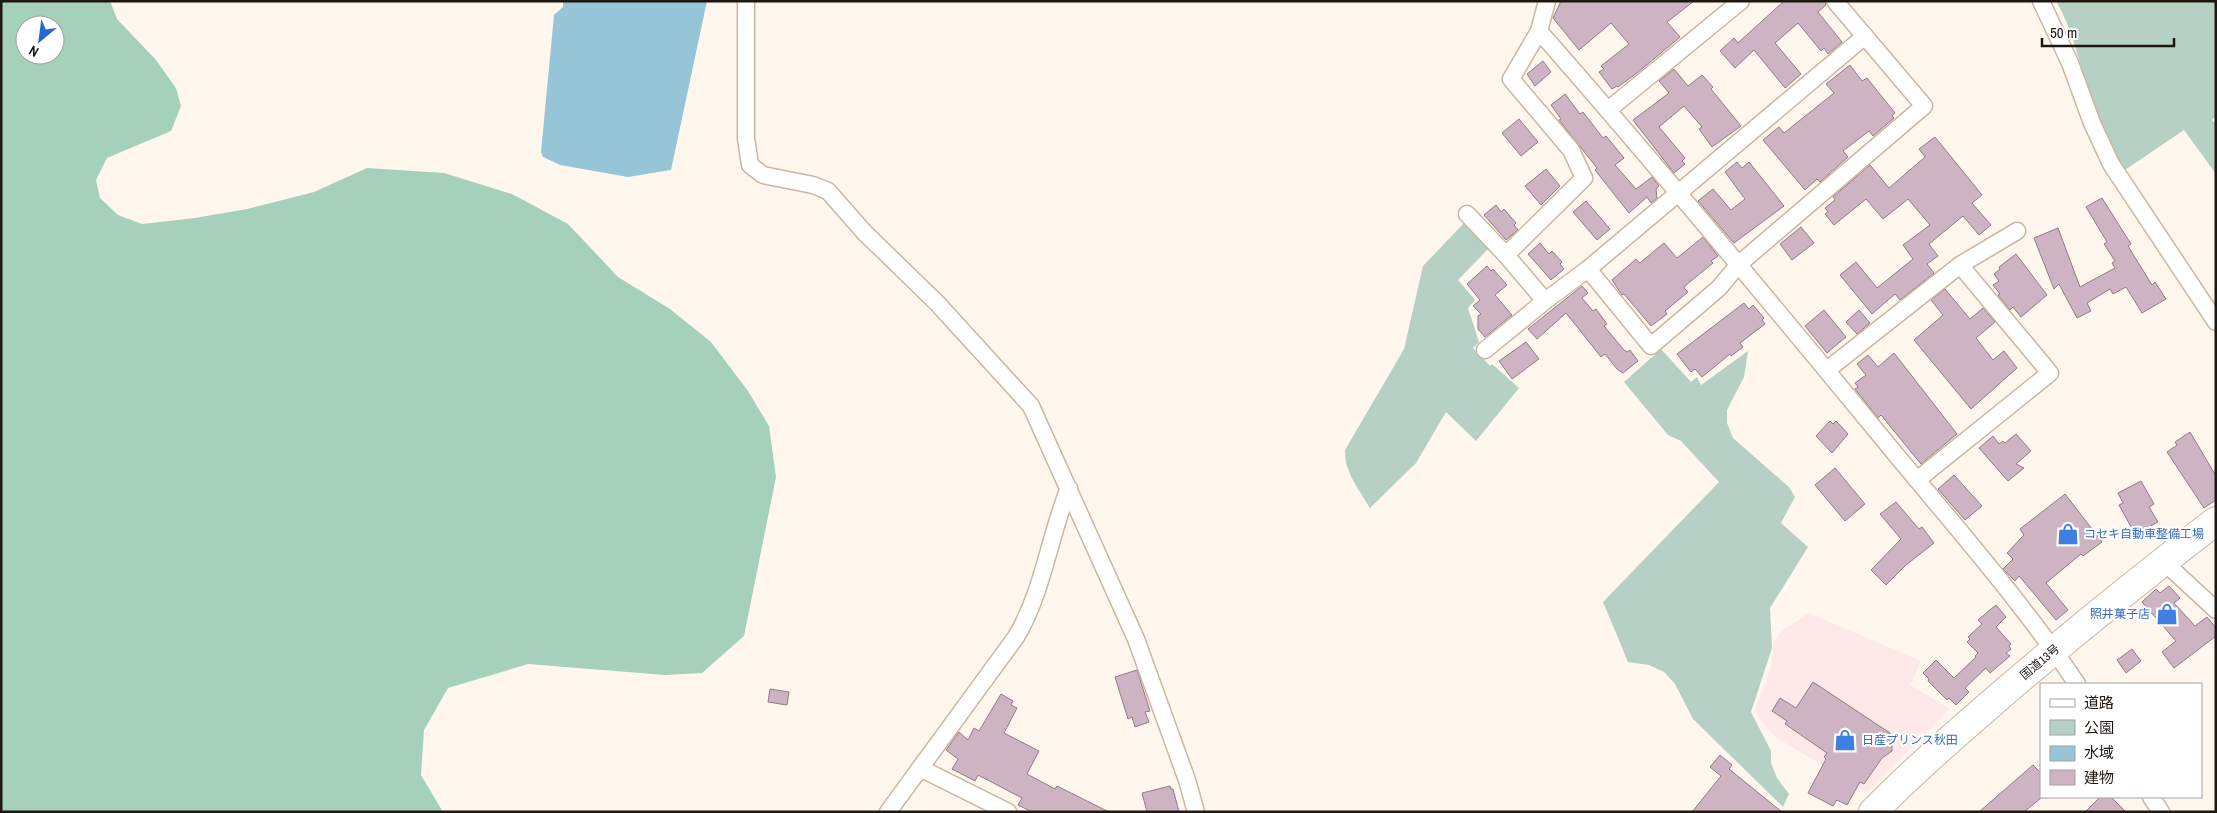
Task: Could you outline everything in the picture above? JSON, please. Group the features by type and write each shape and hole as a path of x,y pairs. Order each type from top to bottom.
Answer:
{"highway":[{"name":"国道13号","path":"1873,812 1955,734 2054,650 2163,561 2216,521"}],"street":[{"path":"746,1 746,138 750,165 764,175 813,185 828,191 864,232 937,303 1031,406 1136,639 1187,780 1196,812"},
{"path":"1506,255 1584,178 1571,150 1511,78 1539,31 1547,1"},
{"path":"1608,110 1741,1"},
{"path":"1588,269 1651,346 1720,288 1739,264 1924,106 1836,1"},
{"path":"2042,1 2070,64 2092,123 2111,164 2216,322"},
{"path":"1539,31 1679,192 1827,370 2054,650 2076,683"},
{"path":"1485,350 1588,269 1865,36"},
{"path":"1466,214 1506,255 1545,301"},
{"path":"1827,370 1960,265 2017,231"},
{"path":"1917,480 2050,373 1960,265"},
{"path":"888,812 1016,637 1029,615 1057,516 1068,488"},
{"path":"2163,561 2216,610"},
{"path":"920,768 1008,812"},
{"path":"2152,798 2161,812"}],"shaded area":[{"path":"1809,613 1921,661 1910,685 1950,709 1867,792 1774,736 1761,721 1755,710 1771,667 1774,642 1782,631"}],"green space":[{"path":"1,1 110,1 117,19 156,60 176,88 181,106 171,131 107,158 96,180 100,198 118,215 142,224 195,218 247,209 314,192 367,168 444,173 512,194 568,224 618,277 670,309 711,342 748,391 769,426 776,477 744,636 702,673 665,675 528,664 448,688 424,730 421,775 443,812 1,812"},
{"path":"2056,1 2216,1 2216,116 2212,120 2216,124 2216,174 2184,130 2122,172 2098,120 2074,42"},
{"path":"1466,221 1489,248 1458,280 1475,300 1468,308 1479,342 1473,348 1490,366 1492,364 1519,388 1476,441 1446,412 1416,463 1370,508 1350,473 1345,458 1345,450 1404,349 1423,266"},
{"path":"1661,349 1691,382 1697,377 1701,385 1748,351 1744,377 1727,410 1727,423 1733,438 1789,487 1795,497 1781,523 1808,547 1770,608 1772,648 1751,712 1771,751 1771,763 1777,778 1789,794 1783,807 1693,719 1675,684 1664,672 1649,665 1628,662 1603,602 1719,482 1681,441 1668,435 1624,382"}],"water":[{"path":"563,1 707,1 671,170 628,177 560,165 543,157 541,152 554,15 563,7"}],"building":[{"path":"1561,1 1694,1 1667,22 1680,37 1637,73 1618,87 1612,89 1599,72 1604,69 1601,66 1629,44 1611,23 1579,50 1553,18"},
{"path":"1784,1 1825,1 1826,5 1818,12 1842,42 1828,54 1824,48 1821,51 1798,23 1775,43 1801,74 1785,88 1754,50 1735,68 1720,51 1734,38 1738,43"},
{"path":"1543,61 1551,72 1535,86 1527,74"},
{"path":"1850,65 1862,81 1867,78 1895,113 1892,116 1894,118 1873,136 1869,131 1843,151 1848,157 1820,182 1817,179 1805,190 1763,140 1779,127 1784,133 1834,93 1826,84"},
{"path":"1674,69 1688,86 1702,75 1741,126 1712,147 1699,129 1702,127 1684,106 1659,127 1685,158 1682,161 1685,164 1674,173 1633,120 1669,93 1659,81"},
{"path":"1565,94 1580,114 1583,112 1603,138 1606,136 1624,158 1615,165 1636,189 1652,177 1659,186 1656,189 1657,198 1651,203 1647,197 1629,213 1559,120 1561,119 1551,105"},
{"path":"1519,119 1538,142 1521,156 1502,133"},
{"path":"1935,137 1982,195 1972,203 1991,225 1979,235 1963,216 1929,244 1938,256 1927,264 1934,273 1900,300 1895,294 1872,314 1840,275 1856,262 1877,288 1913,259 1903,245 1930,225 1908,199 1883,219 1866,199 1834,225 1825,214 1828,212 1825,208 1835,200 1833,197 1870,165 1889,188 1925,157 1919,149"},
{"path":"1737,162 1742,168 1749,162 1784,206 1734,243 1698,201 1713,189 1731,210 1745,199 1725,172"},
{"path":"1546,169 1560,186 1541,205 1525,186"},
{"path":"2102,198 2131,244 2128,246 2152,285 2155,282 2166,299 2142,313 2126,287 2113,294 2110,289 2087,303 2091,311 2077,318 2059,284 2054,289 2034,238 2058,228 2080,287 2115,268 2112,263 2115,261 2104,244 2107,242 2086,207"},
{"path":"1586,201 1610,229 1597,240 1573,212"},
{"path":"1496,205 1501,212 1504,209 1516,223 1514,225 1518,230 1506,240 1484,215"},
{"path":"1801,227 1814,243 1792,260 1780,244"},
{"path":"1703,237 1718,256 1711,261 1713,263 1686,285 1684,288 1688,292 1665,311 1667,314 1651,326 1624,294 1622,295 1612,280 1636,259 1640,263 1664,243 1677,258"},
{"path":"1540,243 1549,254 1552,251 1562,262 1560,264 1564,269 1551,280 1528,254"},
{"path":"2016,254 2047,295 2021,317 2013,307 2010,310 1993,285 1999,281 1994,274 2000,269 1999,267"},
{"path":"1487,266 1491,271 1493,269 1507,285 1495,295 1512,315 1485,337 1478,329 1478,316 1481,314 1473,306 1480,300 1467,284"},
{"path":"1582,286 1588,293 1582,298 1593,311 1596,309 1607,324 1604,326 1624,350 1627,352 1630,350 1638,361 1623,373 1617,369 1605,354 1601,357 1566,313 1537,339 1528,329"},
{"path":"1945,289 1970,319 1983,308 1995,322 1976,338 1993,360 2004,351 2017,368 1971,409 1914,340 1943,315 1931,300"},
{"path":"1744,303 1749,309 1753,305 1764,318 1762,320 1765,324 1740,343 1743,347 1731,356 1730,354 1702,377 1695,369 1691,372 1677,354"},
{"path":"1824,310 1846,337 1827,353 1805,326"},
{"path":"1859,310 1870,323 1857,334 1846,322"},
{"path":"1526,342 1539,359 1512,379 1499,361"},
{"path":"1894,353 1957,434 1921,464 1881,415 1878,418 1855,389 1858,387 1855,383 1866,375 1857,364 1868,355 1878,367"},
{"path":"1830,421 1833,424 1836,421 1848,434 1832,453 1816,436"},
{"path":"2190,432 2216,476 2216,500 2204,508 2167,452 2177,445 2175,442"},
{"path":"2016,434 2031,451 2016,464 2024,468 2008,481 1979,448 1993,436 1999,444 2003,441 2005,443"},
{"path":"1835,468 1865,504 1845,521 1815,485"},
{"path":"1954,475 1982,506 1965,520 1938,489"},
{"path":"2141,481 2154,504 2149,507 2158,522 2135,534 2119,505 2123,503 2118,493"},
{"path":"2065,494 2102,542 2083,556 2081,554 2046,583 2068,610 2056,620 2019,576 2015,581 2003,569 2013,559 2007,553 2024,535 2020,529"},
{"path":"1896,502 1919,529 1922,527 1934,543 1906,565 1886,585 1871,570 1901,539 1880,514"},
{"path":"2169,586 2180,598 2174,603 2195,626 2207,617 2216,628 2216,636 2174,668 2162,652 2176,641 2142,602 2156,589 2160,593"},
{"path":"1996,605 2006,617 1996,627 2011,644 2009,646 2011,649 2006,653 2010,656 1990,673 1986,668 1965,688 1969,692 1956,705 1949,698 1947,700 1928,681 1929,679 1923,673 1936,660 1954,678 1976,657 1978,653 1967,642 1970,639 1968,637 1982,624 1978,620"},
{"path":"2132,649 2141,661 2126,673 2117,660"},
{"path":"1137,670 1150,711 1145,712 1149,722 1135,727 1132,717 1128,719 1115,677"},
{"path":"1813,682 1890,733 1892,740 1892,751 1882,758 1864,784 1860,782 1847,805 1837,800 1833,806 1808,793 1826,759 1824,757 1827,753 1785,724 1787,721 1772,711 1780,698 1796,708"},
{"path":"770,689 789,692 787,705 768,702"},
{"path":"1001,694 1013,701 1011,705 1017,708 1004,733 1039,751 1027,774 1055,789 1057,786 1109,812 1032,812 1018,805 1022,798 978,775 975,781 952,769 958,759 946,750 959,732 968,740 974,728 979,731"},
{"path":"1720,755 1732,765 1729,769 1782,812 1692,812 1721,776 1710,767"},
{"path":"2033,765 2040,772 2041,798 2024,812 1979,812"},
{"path":"1170,786 1173,789 1179,812 1147,812 1142,793"},
{"path":"2099,798 2112,798 2126,812 2085,812"}],"place":[{"name":"コセキ自動車整備工場","path":"2068,534"},
{"name":"照井菓子店","path":"2167,614"},
{"name":"日産プリンス秋田","path":"1845,740"}]}
